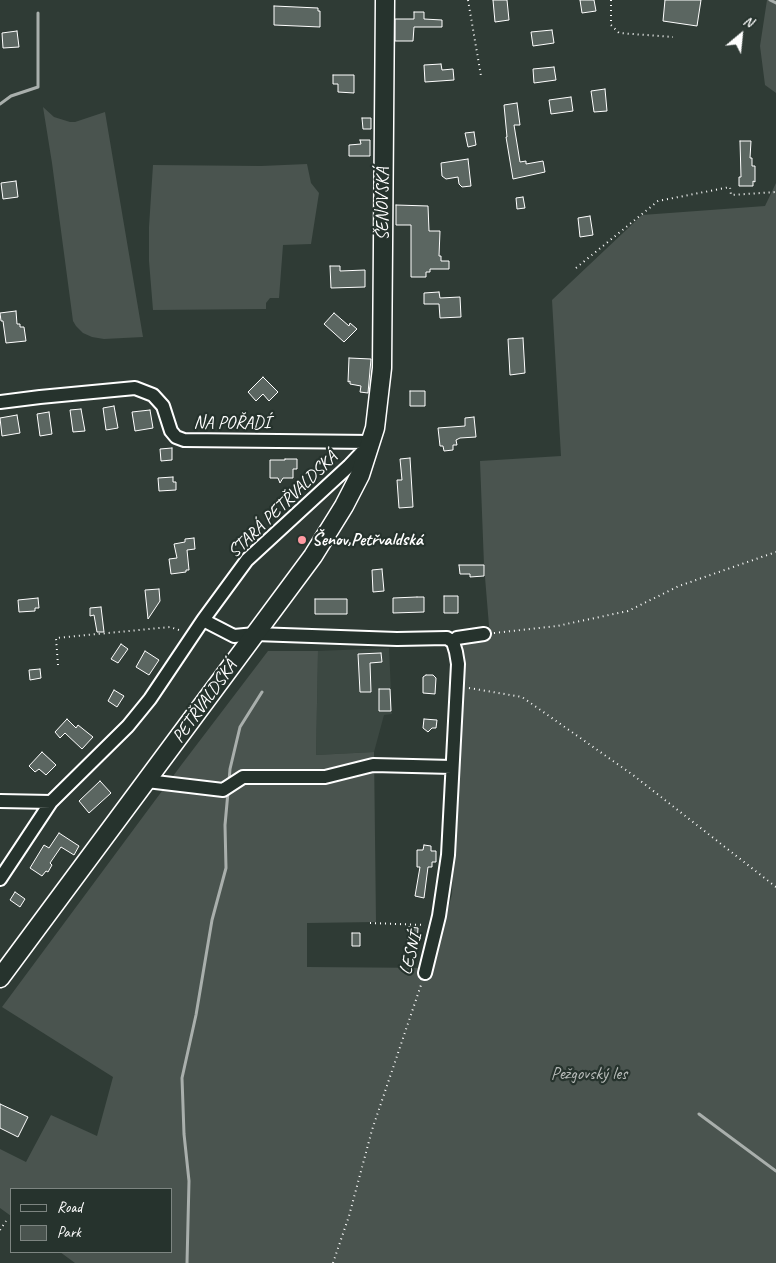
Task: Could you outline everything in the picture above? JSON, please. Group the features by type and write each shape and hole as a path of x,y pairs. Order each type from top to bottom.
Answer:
{"main road":[{"name":"ŠENOVSKÁ","path":"378,408 382,353 384,0"},
{"name":"PETŘVALDSKÁ","path":"0,978 256,634 329,532 358,480 372,442 378,408"}],"street":[{"name":"NA POŘADÍ","path":"0,402 135,388 153,395 162,406 171,430 176,437 184,440 372,442"},
{"name":"STARÁ PETŘVALDSKÁ","path":"0,878 51,802 128,726 150,699 203,620 247,560 349,466 372,442"},
{"path":"203,620 234,636 256,634 397,639 448,638 453,642 457,638 484,634"},
{"name":"LESNÍ","path":"425,973 437,925 448,855 457,686 456,652 453,642"},
{"path":"148,780 223,790 243,777 325,776 373,765 452,767"},
{"path":"0,801 51,802"}],"path":[{"path":"468,0 480,76"},
{"path":"611,0 611,24 618,33 673,37"},
{"path":"576,268 658,201 730,188 731,195 776,192"},
{"path":"484,634 557,626 628,611 679,586 776,552"},
{"path":"58,665 56,638 170,628 194,634"},
{"path":"457,686 522,697 632,775 776,887"},
{"path":"370,923 437,925"},
{"name":"LESNÍ","path":"333,1263 349,1216 372,1130 425,973"},
{"path":"0,1230 6,1221"}],"shaded area":[{"path":"389,648 392,714 384,715 374,752 316,755 318,651"}],"green space":[{"path":"767,0 776,0 776,93 765,85 760,46"},
{"path":"43,107 54,117 70,122 105,112 143,337 104,339 92,337 83,333 73,321"},
{"path":"307,164 311,183 319,193 311,244 283,245 279,298 270,298 266,303 266,309 153,310 149,261 149,227 153,165 261,166"},
{"name":"Pežgovský les","path":"776,183 776,1263 75,1263 61,1253 172,1253 172,1188 10,1188 10,1215 0,1208 0,1149 26,1162 51,1115 97,1136 113,1077 2,1007 268,651 318,651 316,755 374,752 376,922 307,923 307,967 433,968 452,894 459,643 490,638 484,565 480,461 561,456 552,300 642,215 765,206"}],"building":[{"path":"493,0 507,0 509,20 495,22"},
{"path":"580,0 594,0 596,11 582,13"},
{"path":"665,0 701,0 697,26 663,21"},
{"path":"274,6 318,8 318,11 320,11 320,27 274,25"},
{"path":"414,12 424,12 424,19 442,20 442,27 414,27 413,41 395,41 395,19 414,19"},
{"path":"552,30 554,43 533,46 531,32"},
{"path":"17,31 19,47 3,48 2,33"},
{"path":"441,64 442,70 453,69 454,80 425,82 424,65"},
{"path":"554,67 556,80 534,83 533,69"},
{"path":"333,75 354,75 354,93 338,92 338,84 333,84"},
{"path":"605,89 607,111 594,112 591,91"},
{"path":"571,97 573,111 551,114 549,100"},
{"path":"517,103 520,125 514,125 520,162 526,161 526,164 543,161 545,172 513,179 506,137 504,105"},
{"path":"362,118 371,118 371,129 363,129"},
{"path":"474,132 476,145 468,147 465,133"},
{"path":"360,140 370,140 370,156 349,156 349,145 361,144"},
{"path":"740,141 751,141 750,158 752,158 752,166 755,166 755,182 753,181 753,186 739,186 739,177 741,177"},
{"path":"468,159 471,186 462,187 459,184 458,177 446,179 442,176 441,163"},
{"path":"16,181 18,197 3,199 1,183"},
{"path":"523,197 525,208 517,209 516,198"},
{"path":"396,205 428,206 429,231 440,231 439,256 441,256 441,261 449,261 449,269 430,269 430,272 426,272 426,277 411,277 411,225 396,225"},
{"path":"590,216 593,235 580,237 578,218"},
{"path":"330,266 340,266 340,271 365,270 365,287 331,288"},
{"path":"439,292 440,298 460,297 461,317 440,318 439,304 424,304 424,293"},
{"path":"16,311 17,324 20,324 20,327 24,327 26,341 6,343 0,313"},
{"path":"334,313 349,326 350,323 357,329 344,342 324,324"},
{"path":"523,338 525,373 510,375 508,339"},
{"path":"349,358 371,359 368,393 360,392 361,386 350,384 350,381 348,382"},
{"path":"263,377 278,392 269,401 263,394 256,401 248,392"},
{"path":"410,391 425,391 425,406 410,406"},
{"path":"114,406 118,428 106,430 103,408"},
{"path":"81,409 85,431 73,432 70,410"},
{"path":"150,410 153,428 135,431 132,412"},
{"path":"49,412 52,434 40,436 37,414"},
{"path":"17,415 20,433 2,436 0,418"},
{"path":"474,417 476,437 460,438 456,440 457,445 453,445 453,450 444,451 443,446 440,446 438,428 465,426 465,418"},
{"path":"172,448 172,460 161,461 160,449"},
{"path":"410,458 413,507 399,508 397,480 402,480 400,459"},
{"path":"297,459 297,469 293,469 293,478 283,478 280,483 278,478 270,478 270,460"},
{"path":"173,477 173,482 176,482 176,490 159,491 158,478"},
{"path":"194,538 195,549 187,550 189,570 171,574 169,559 177,558 174,544 185,542 185,539"},
{"path":"459,565 484,565 484,576 470,577 470,574 460,574"},
{"path":"382,569 384,591 373,592 372,570"},
{"path":"159,589 160,601 148,619 145,590"},
{"path":"444,596 458,596 458,613 444,613"},
{"path":"424,597 424,612 393,613 393,598"},
{"path":"38,598 39,608 35,608 35,611 19,612 18,600"},
{"path":"315,599 347,599 347,614 315,614"},
{"path":"101,607 104,632 97,632 94,615 90,616 90,608"},
{"path":"121,644 128,649 118,663 111,659"},
{"path":"145,651 159,660 149,675 136,667"},
{"path":"381,653 382,662 370,663 371,692 360,692 358,654"},
{"path":"40,669 41,678 30,680 29,670"},
{"path":"433,675 436,678 435,694 423,693 423,677"},
{"path":"379,689 390,689 391,711 379,711"},
{"path":"114,690 124,696 117,707 108,701"},
{"path":"67,719 76,728 78,725 93,737 82,749 65,733 60,738 55,732"},
{"path":"424,719 437,720 436,728 432,728 428,732 423,728"},
{"path":"42,752 56,765 46,775 39,769 35,772 29,766"},
{"path":"100,781 111,793 89,813 79,801"},
{"path":"59,833 79,846 74,855 61,847 50,863 52,865 48,872 46,871 42,876 30,868 44,845 49,848"},
{"path":"424,845 431,846 431,851 436,851 436,862 432,862 432,867 428,867 424,898 415,896 420,867 417,867 417,850 423,850"},
{"path":"15,892 25,899 20,907 10,900"},
{"path":"409,927 418,928 417,943 408,942"},
{"path":"352,933 360,933 360,946 352,946"},
{"path":"0,1104 28,1117 18,1137 0,1128"}],"waterway":[{"path":"770,0 776,3"},
{"path":"0,104 11,96 38,87 38,13"},
{"path":"229,781 240,727 262,692"},
{"path":"187,1263 189,1181 184,1134 182,1078 196,1015 212,920 226,868 225,825 228,792"},
{"path":"699,1114 776,1171"}],"place":[{"name":"Šenov,Petřvaldská","path":"302,540"}]}
